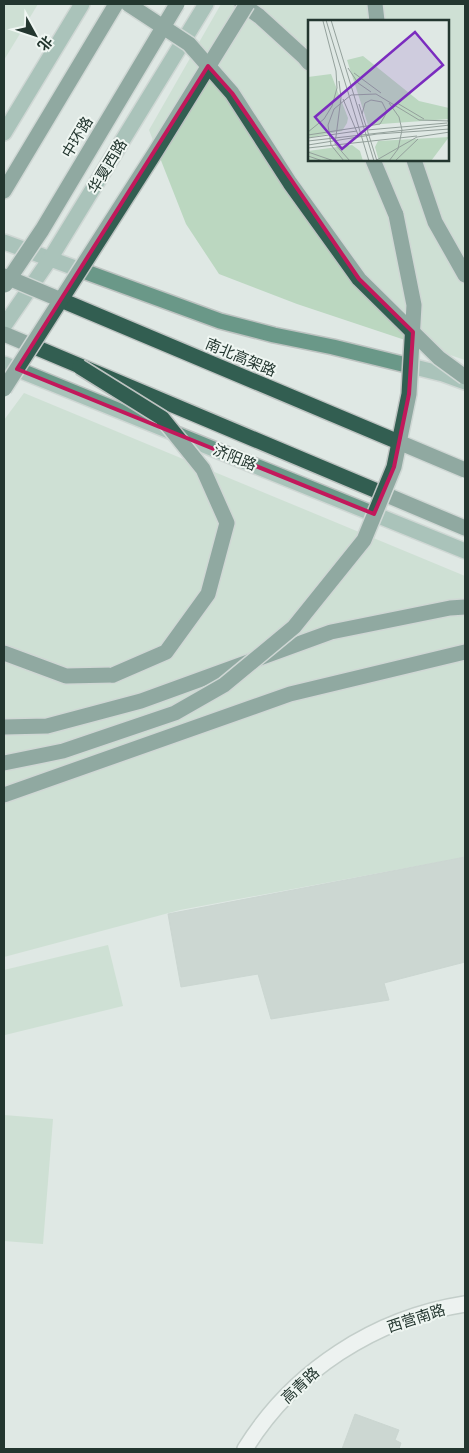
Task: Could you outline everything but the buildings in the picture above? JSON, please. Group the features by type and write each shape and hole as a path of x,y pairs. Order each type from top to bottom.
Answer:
{"highway":[{"path":"4,191 116,4"},
{"path":"128,4 189,44 232,93 290,183 359,279 439,358 465,377"},
{"name":"中环路","path":"4,286 42,230 177,4"},
{"path":"242,4 259,16 308,62"},
{"path":"4,390 247,4"},
{"path":"374,4 377,20"},
{"path":"4,763 63,751 176,713 224,685 294,627 364,540 396,458 409,394 414,305 396,215 373,161"},
{"path":"414,161 435,222 465,275"},
{"name":"南北高架路","path":"4,276 465,470"},
{"path":"4,334 465,528"},
{"path":"4,653 66,676 114,675 166,652 208,594 227,523 203,469 162,418 80,367"},
{"path":"4,728 46,726 141,701 331,632 450,608 465,607"},
{"path":"4,795 290,694 465,652"}],"main road":[{"path":"4,133 82,4"},
{"name":"华夏西路","path":"4,326 50,259 206,4"},
{"path":"4,242 220,321 415,367 465,382"},
{"name":"济阳路","path":"4,364 465,551"}],"street":[{"name":"西营南路","path":"368,1335 434,1310 465,1304"},
{"name":"高青路","path":"245,1449 272,1411 295,1387 316,1369 368,1335"}],"highlighted area":[{"path":"208,66 232,93 359,279 413,332 409,394 394,467 374,514 17,369"}],"green space":[{"path":"4,4 38,4 4,60"},
{"path":"221,4 465,4 465,360 297,304 219,274 186,224 149,130"},
{"path":"24,393 465,576 465,857 180,910 4,957 4,420"},
{"path":"108,945 123,1006 5,1035 4,970"},
{"path":"4,1115 53,1119 43,1244 4,1241"}]}
